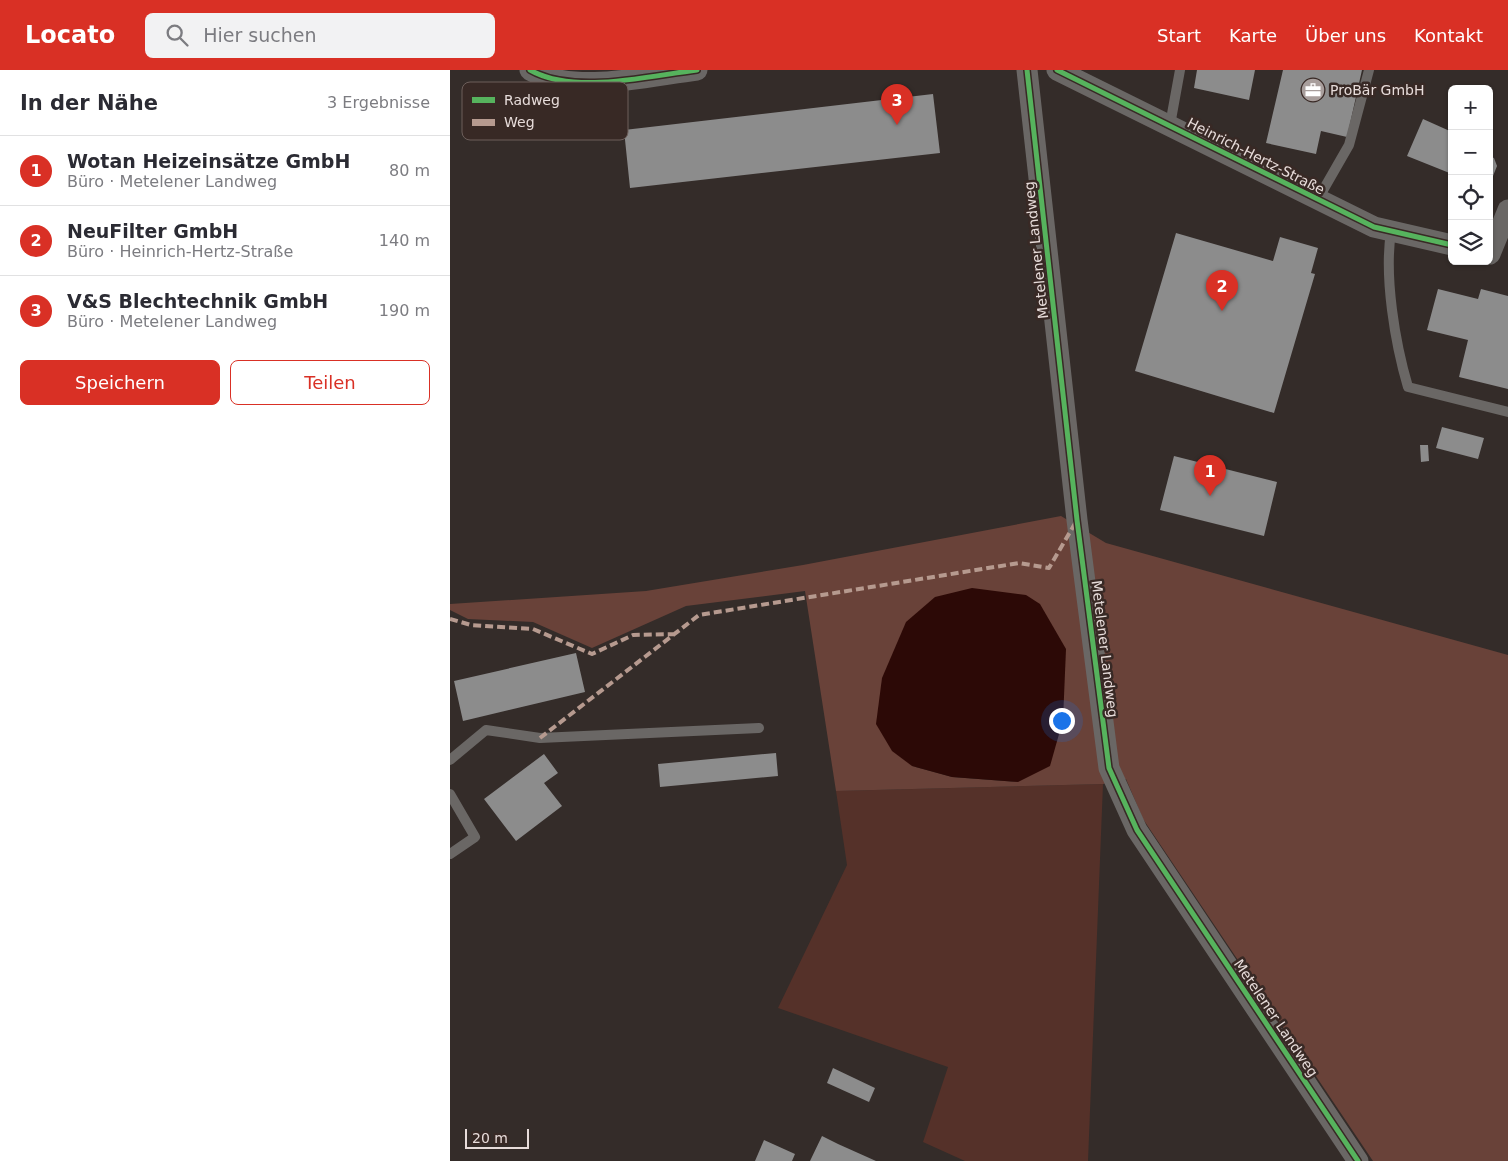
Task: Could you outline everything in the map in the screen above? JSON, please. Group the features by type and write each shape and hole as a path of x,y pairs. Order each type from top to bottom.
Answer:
{"street":[{"path":"530,70 545,78 568,82"},
{"path":"597,82 697,70"},
{"name":"Metelener Landweg","path":"1027,70 1077,520 1109,768 1137,830 1358,1161"},
{"name":"Heinrich-Hertz-Straße","path":"1057,70 1374,228 1448,244"},
{"path":"1493,247 1508,210"},
{"path":"1493,255 1508,259"}],"lane":[{"path":"1170,125 1180,70"},
{"path":"1318,199 1348,145 1369,70"},
{"path":"1391,232 1388,253 1398,354 1408,387 1508,412"},
{"path":"450,760 486,730 540,738 759,728"},
{"path":"450,794 475,838 450,854"}],"shaded area":[{"path":"1061,516 1106,543 1508,655 1508,1161 1373,1161 1143,819 1126,779 1103,784 836,791 805,591 686,606 592,648 533,622 468,619 450,610 450,604 646,591 803,565","holes":["912,766 1018,782 952,777"]},
{"path":"972,588 1026,595 1040,604 1066,649 1063,720 1050,766 1018,782 952,777 912,766 892,751 876,724 882,678 906,622 935,597"},
{"path":"1103,784 1088,1161 965,1161 923,1142 948,1067 778,1008 847,865 836,791"}],"building":[{"path":"1197,70 1255,70 1249,100 1194,88"},
{"path":"1283,70 1362,70 1347,137 1321,131 1316,154 1266,143"},
{"path":"933,94 940,153 630,188 625,140 628,140 628,130"},
{"path":"1423,119 1448,130 1448,172 1407,156"},
{"path":"1493,158 1497,166 1493,176"},
{"path":"1176,233 1273,261 1280,237 1318,248 1311,273 1315,274 1274,413 1135,371"},
{"path":"1438,289 1478,299 1481,289 1508,296 1508,389 1459,377 1468,340 1427,330"},
{"path":"1442,427 1484,438 1478,459 1436,448"},
{"path":"1420,445 1428,445 1429,461 1421,462"},
{"path":"1174,456 1277,482 1264,536 1160,510"},
{"path":"576,653 585,692 463,721 454,681"},
{"path":"776,753 778,776 660,787 658,764"},
{"path":"544,754 558,773 544,783 562,806 516,841 484,799"},
{"path":"833,1068 875,1088 869,1102 827,1083"},
{"path":"822,1136 838,1144 876,1161 810,1161"},
{"path":"764,1140 795,1154 792,1161 755,1161"}],"marked path":[{"path":"540,738 699,615 1019,563 1049,568 1077,520"},
{"path":"450,619 471,625 533,629 592,654 633,635 675,634"}],"cycle path":[{"path":"530,70 548,77 578,82"},
{"path":"612,82 697,70"},
{"path":"1027,70 1077,520 1109,768 1137,830 1358,1161"},
{"path":"1057,70 1374,227 1448,244"}],"place":[{"name":"ProBär GmbH","path":"1313,90"},
{"name":"V&S Blechtechnik GmbH","path":"897,125"},
{"name":"NeuFilter GmbH","path":"1222,311"},
{"name":"Wotan Heizeinsätze GmbH","path":"1210,496"}]}
